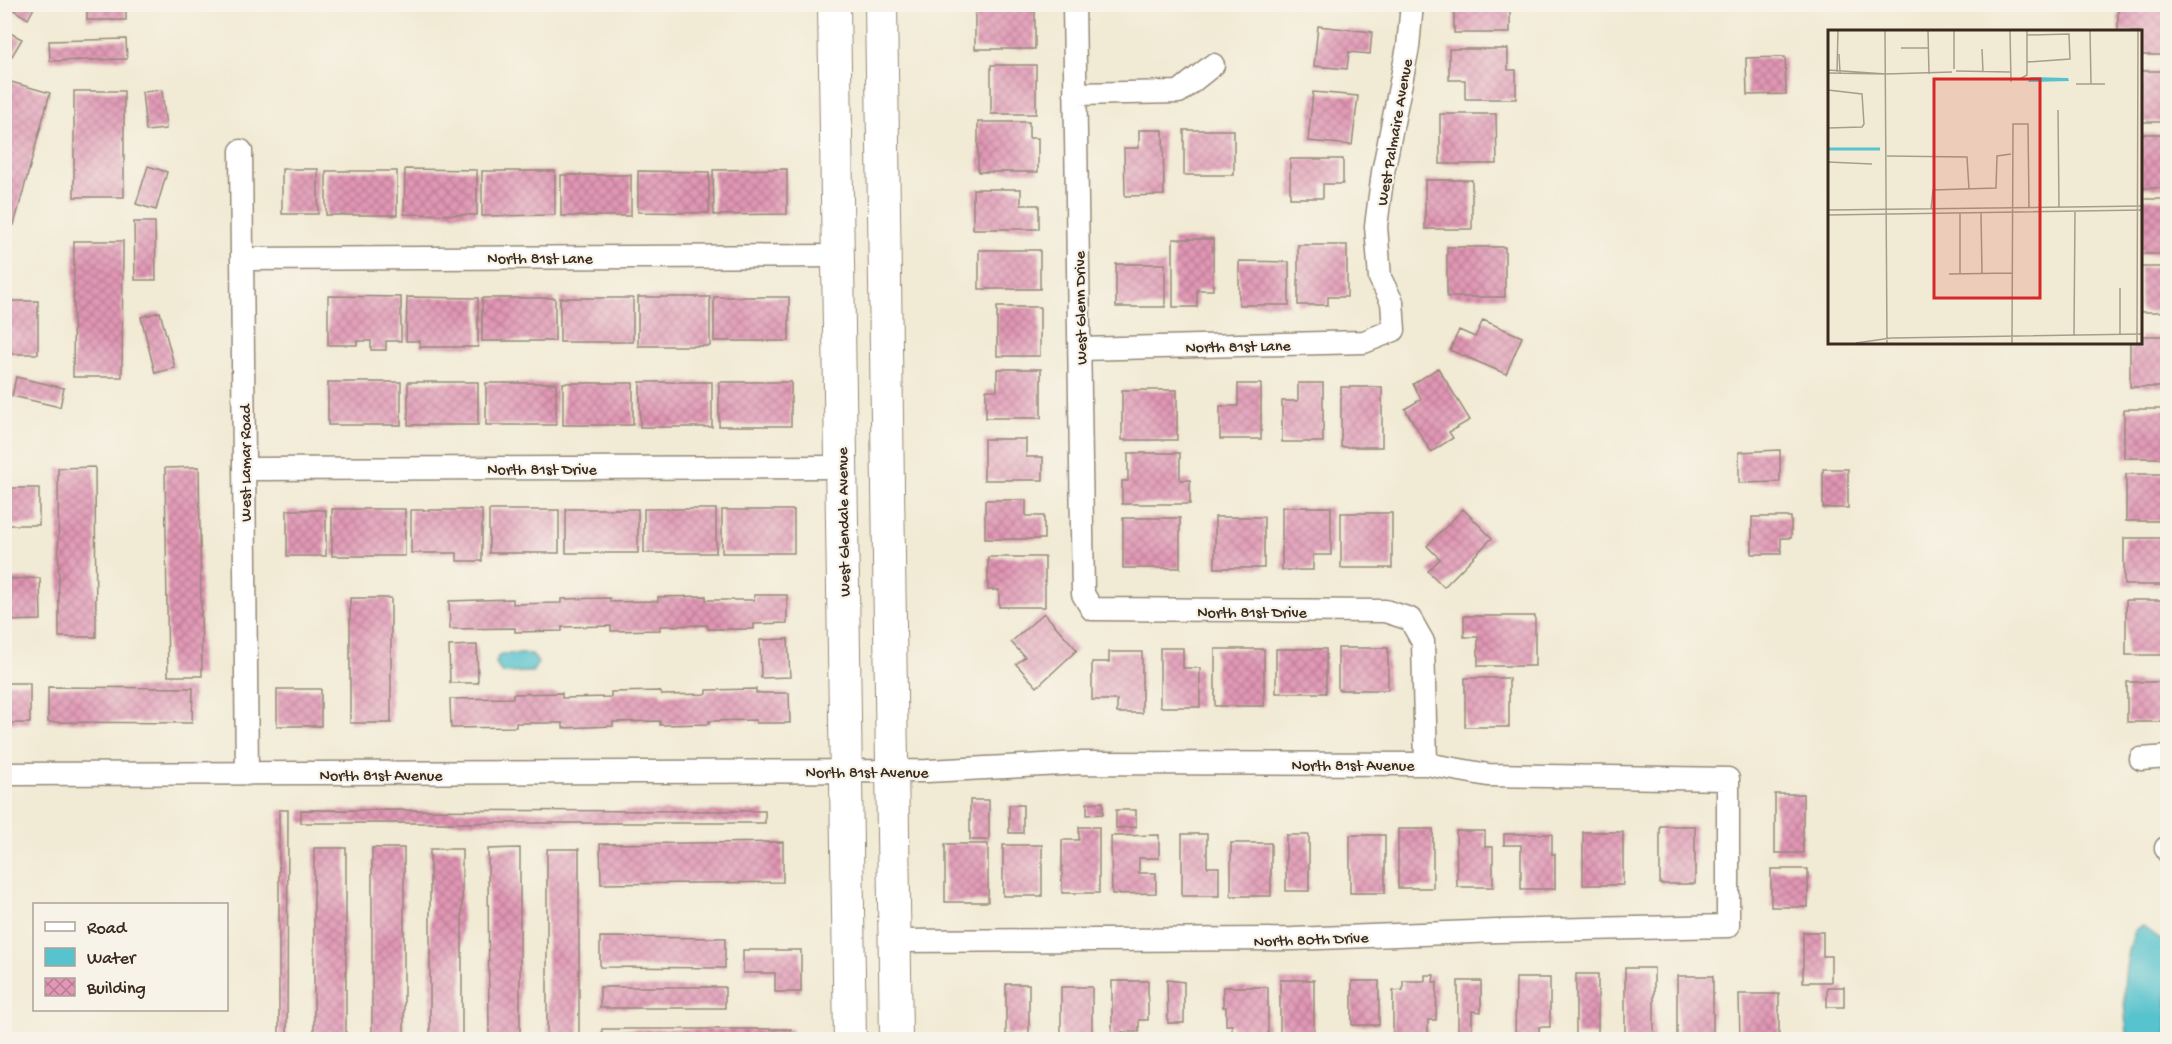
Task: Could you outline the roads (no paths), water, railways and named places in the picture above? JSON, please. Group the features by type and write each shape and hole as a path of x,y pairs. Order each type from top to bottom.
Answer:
{"main road":[{"name":"West Glendale Avenue","path":"834,4 850,1040"},
{"path":"860,4 862,86 883,148"},
{"path":"881,4 896,1040"}],"street":[{"name":"West Glenn Drive","path":"1074,4 1083,594 1092,609"},
{"name":"West Palmaire Avenue","path":"1394,330 1392,302 1380,278 1376,226 1383,172 1408,47 1412,4"},
{"path":"1075,94 1179,92 1213,65"},
{"name":"West Lamar Road","path":"241,151 247,774"},
{"name":"North 81st Lane","path":"242,259 837,256"},
{"name":"North 81st Lane","path":"1080,349 1364,342 1394,330"},
{"name":"North 81st Drive","path":"244,469 841,467"},
{"name":"North 81st Drive","path":"1092,609 1385,611 1410,619 1423,642 1426,764"},
{"path":"2141,759 2168,757"},
{"name":"North 81st Avenue","path":"4,774 893,771 1082,763 1426,764 1488,776 1728,779 1728,926"},
{"name":"North 80th Drive","path":"895,941 1293,939 1498,931 1728,926"}],"water":[{"path":"501,654 532,654 538,663 532,672 502,673 496,663"},
{"path":"2143,926 2167,944 2167,1039 2128,1039 2124,997 2125,971 2135,930"}]}
